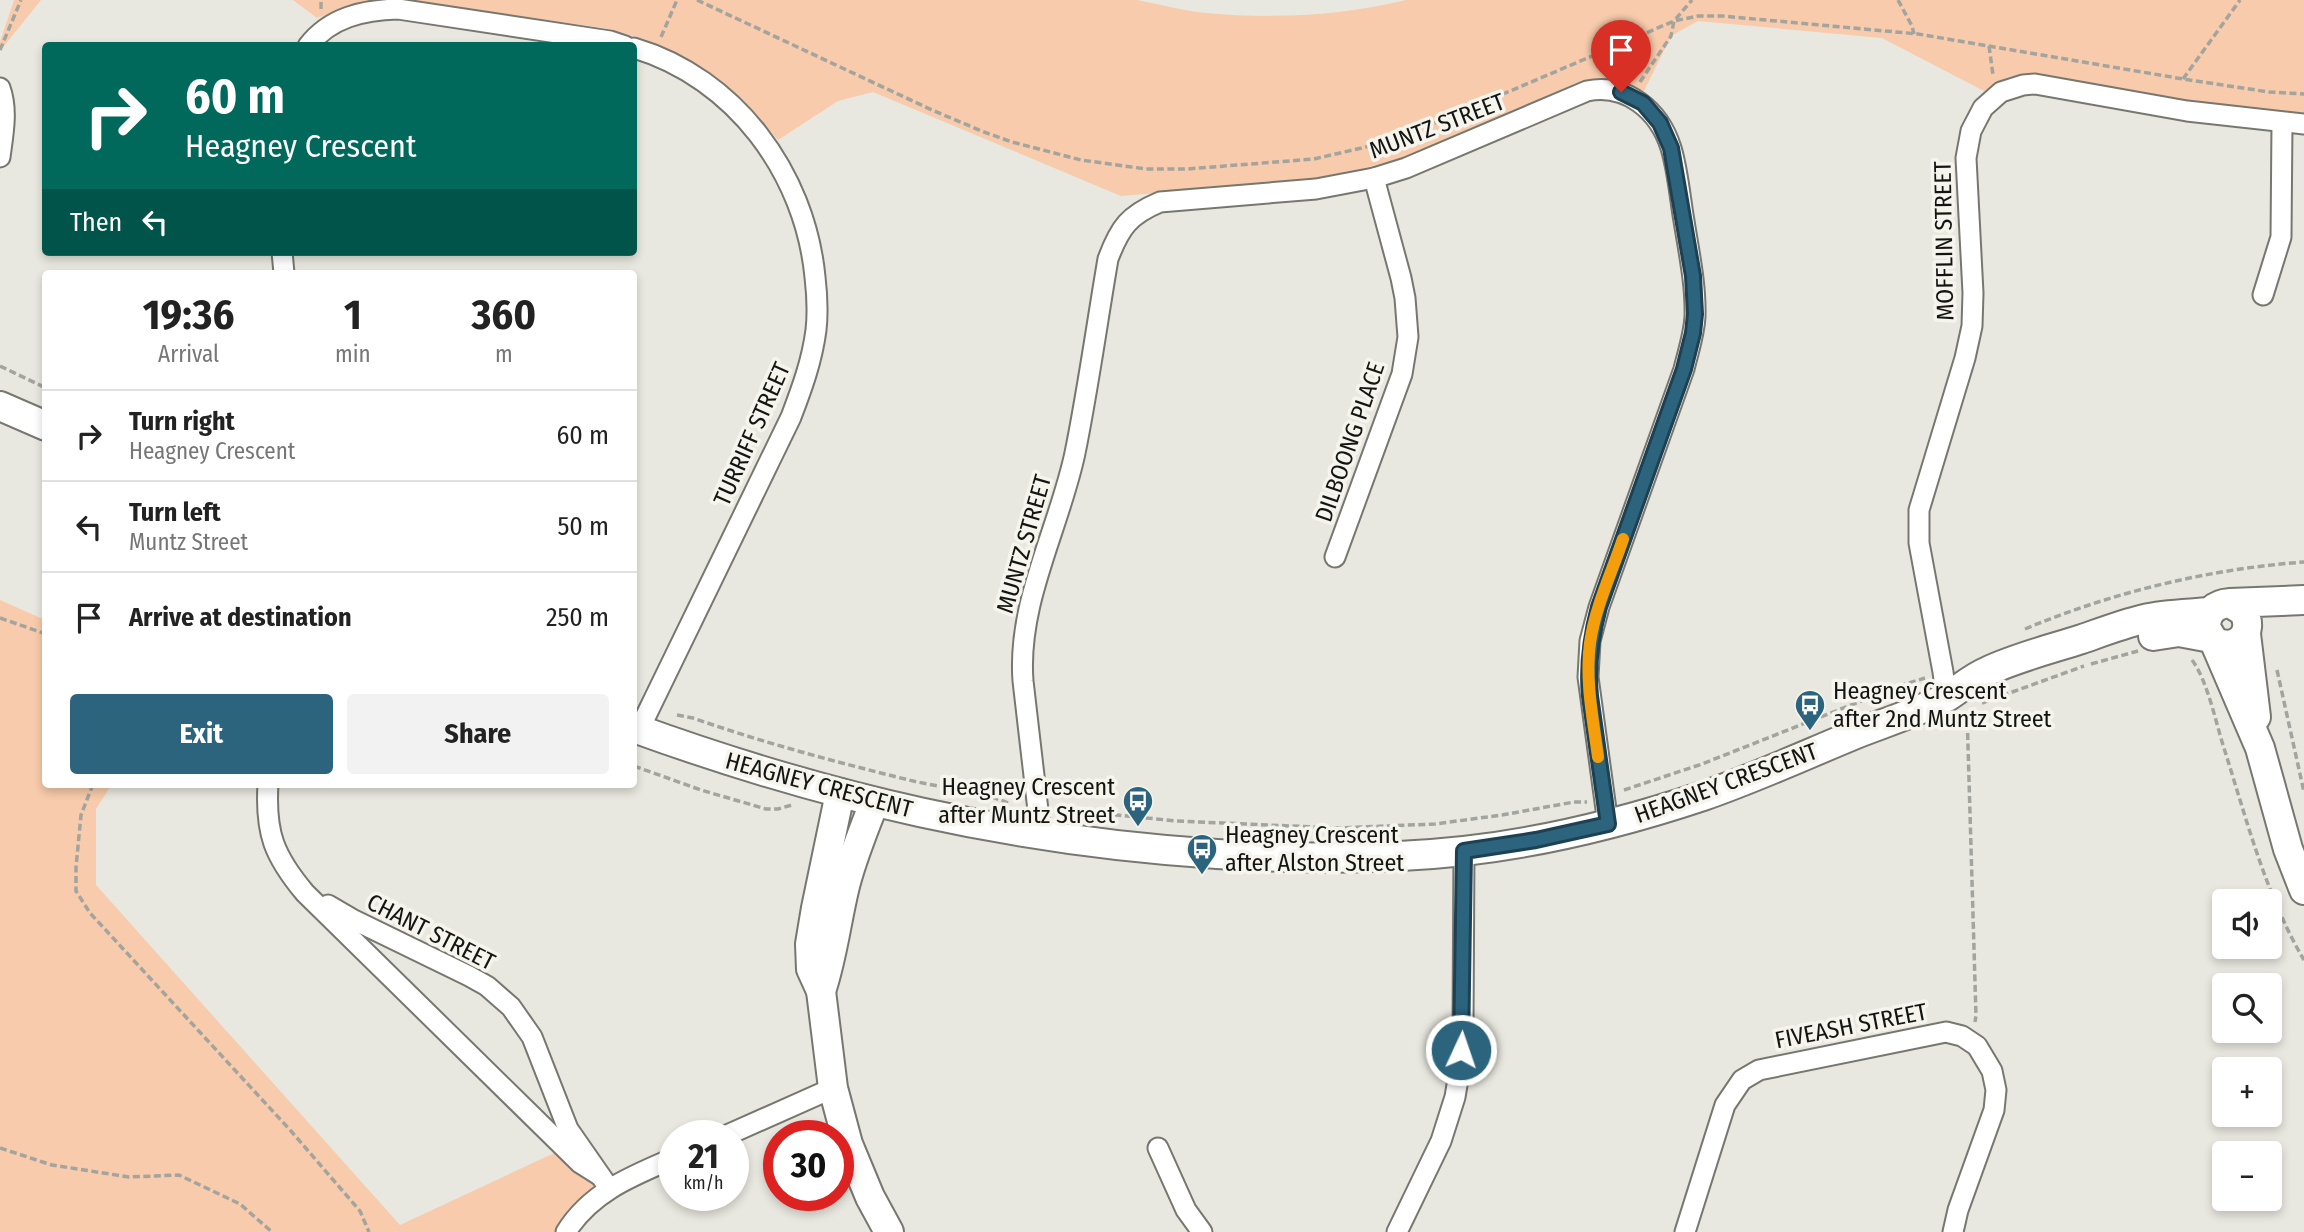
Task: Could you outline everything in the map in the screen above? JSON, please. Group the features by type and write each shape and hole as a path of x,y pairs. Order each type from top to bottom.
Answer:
{"street":[{"path":"310,42 339,20 368,10 398,9 608,42"},
{"name":"TURRIFF STREET","path":"637,49 686,70 728,102 760,134 800,207 813,254 817,297 816,328 808,374 791,417 641,723"},
{"path":"2001,92 2035,84 2187,111 2304,124"},
{"path":"0,88 5,117 0,157"},
{"name":"MUNTZ STREET","path":"1040,824 1021,661 1025,623 1074,455 1108,259 1117,235 1140,211 1160,202 1316,189 1374,178 1406,168 1587,91 1598,89 1621,92 1643,103 1660,123 1671,148 1693,276 1695,314 1684,369 1599,607 1590,641 1588,677 1606,811"},
{"name":"MOFFLIN STREET","path":"1952,693 1919,543 1919,510 1965,358 1972,326 1973,293 1966,158 1971,131 1983,108 2001,92"},
{"path":"2263,295 2281,237 2281,123"},
{"name":"DILBOONG PLACE","path":"1335,557 1402,374 1408,337 1401,278 1374,178"},
{"path":"0,406 42,424"},
{"name":"HEAGNEY CRESCENT","path":"641,723 747,768 874,803 949,820 1040,824 1157,850 1273,857 1376,858 1464,851 1536,840 1606,811 1706,795 1952,693 1989,670 2030,652 2179,632 2304,602"},
{"name":"HEAGNEY CRESCENT","path":"2246,634 2261,619 2304,602"},
{"path":"2260,748 2246,634 2247,617 2244,611 2216,624 2260,748 2288,849 2304,890"},
{"name":"CHANT STREET","path":"268,788 267,809 272,841 286,869 305,893 580,1163 604,1182"},
{"path":"840,793 810,944 811,969 821,991 833,1088 848,1144 870,1197 889,1232"},
{"path":"821,991 829,968 831,945 855,850 874,803"},
{"path":"1397,1232 1441,1141 1455,1097 1463,1026 1464,851"},
{"name":"CHANT STREET","path":"305,893 352,919 470,976 487,986 511,1007 532,1037 568,1129 604,1182"},
{"name":"FIVEASH STREET","path":"1685,1232 1725,1105 1742,1080 1759,1070 1945,1032 1962,1036 1969,1041"},
{"path":"1953,1232 1958,1210 1993,1110 1996,1090 1992,1070 1977,1046 1969,1041"},
{"path":"749,1125 833,1088"},
{"path":"1158,1148 1186,1210 1202,1232"},
{"path":"566,1232 604,1182 658,1163"}],"path":[{"path":"0,50 21,0"},
{"path":"653,55 677,0"},
{"path":"697,0 984,132 1082,160 1146,169 1187,169 1314,159 1373,146 1404,136 1674,21 1698,16 1914,34 2183,79 2269,92 2304,94"},
{"path":"1633,98 1647,70 1671,36 1674,21 1692,0"},
{"path":"1898,0 1914,34"},
{"path":"2183,79 2240,0"},
{"path":"1989,46 1995,83 2001,92"},
{"path":"0,366 42,386"},
{"path":"2030,652 2072,609 2197,577 2304,562"},
{"path":"0,618 42,633"},
{"path":"1978,705 2069,671 2145,635"},
{"path":"2189,656 2196,665 2207,694 2256,847 2304,960"},
{"path":"2275,662 2304,792"},
{"path":"641,723 676,715 693,718 810,756 993,798 1006,802 1040,824 1086,812 1177,821 1337,828 1434,824 1574,802 1591,802 1606,811 1702,764 1899,686 1952,693 1976,1016 1969,1041"},
{"path":"637,767 701,790 766,808 778,809 797,802"},
{"path":"91,788 81,815 76,891 90,913 360,1211 369,1232"},
{"path":"0,1148 52,1165 129,1177 179,1175 240,1204 272,1232"}],"shaded area":[{"path":"14,0 41,0 0,51 0,42"},
{"path":"293,0 1137,0 1197,12 1256,16 1332,13 1406,0 2304,0 2304,114 2233,108 2029,74 2008,77 1984,91 1882,38 1698,21 1671,36 1644,91 1604,80 1576,83 1461,135 1399,159 1357,170 1301,181 1121,196 873,92 838,101 778,140 756,114 726,87 685,59 644,39 604,28 417,2 358,4 317,18"},
{"path":"0,600 42,619 42,788 109,788 96,809 96,885 400,1225 565,1148 609,1188 573,1232 0,1232"}],"slow traffic":[{"path":"1598,757 1588,677 1590,641 1623,539"}],"place":[{"name":"Heagney Crescent after 2nd Muntz Street","path":"1810,732"},
{"name":"Heagney Crescent after Muntz Street","path":"1138,828"},
{"name":"Heagney Crescent after Alston Street","path":"1202,876"}],"route":[{"path":"1461,1050 1464,851 1536,840 1608,824 1588,677 1590,641 1599,607 1684,369 1693,333 1693,276 1671,148 1660,123 1643,103 1621,92"}]}
